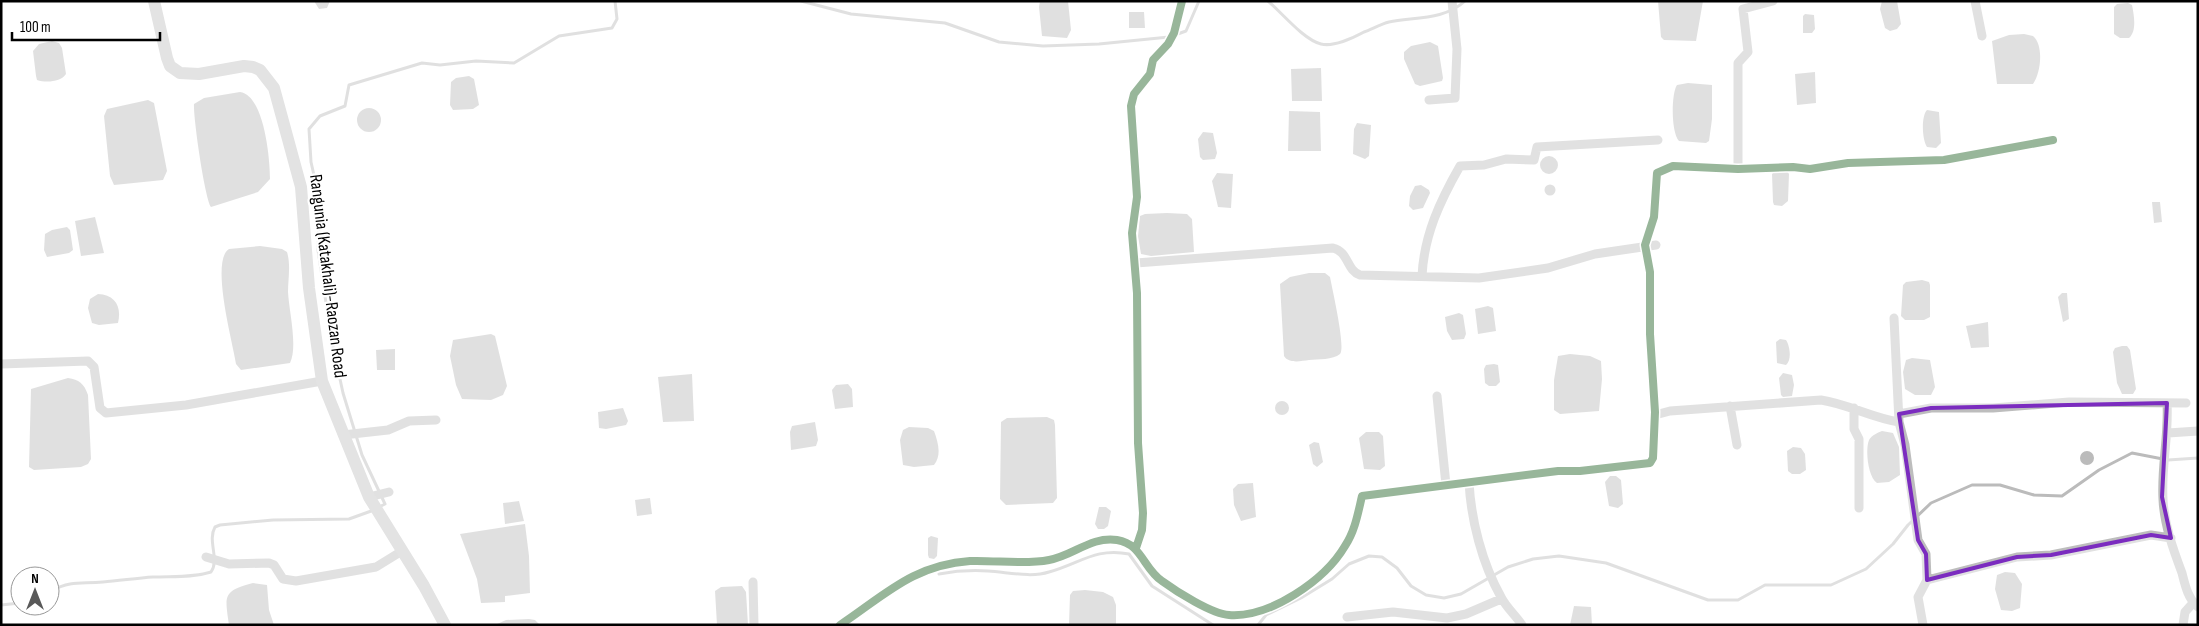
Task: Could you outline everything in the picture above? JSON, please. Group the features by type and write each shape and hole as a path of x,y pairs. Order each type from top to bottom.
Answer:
{"main road":[{"name":"Rangunia (Katakhali)-Raozan Road","path":"154,1 167,58 170,66 177,72 198,74 244,66 254,67 260,70 274,88 301,187 309,288 322,382 378,496 381,517 445,625"}],"street":[{"path":"1136,548 1142,530 1143,513 1138,443 1136,262 1132,233 1136,197 1131,106 1134,94 1150,74 1153,60 1168,44 1174,33 1182,1"},
{"path":"1429,100 1455,98 1457,49 1452,1"},
{"path":"1738,169 1738,63 1748,52 1744,9 1773,1"},
{"path":"1975,1 1982,36"},
{"path":"1422,276 1426,240 1441,202 1460,166 1484,165 1506,160 1534,160 1537,147 1658,140"},
{"path":"840,625 903,581 934,566 970,561 1050,560 1101,539 1119,540 1136,548 1154,574 1171,587 1222,614 1252,613 1274,606 1333,564 1346,545 1352,531 1362,496 1650,462 1653,458 1655,416 1650,334 1650,272 1645,240 1654,217 1657,173 1673,166 1738,169 1793,167 1810,169 1848,162 1944,160 2053,140"},
{"path":"1136,262 1333,248 1342,253 1356,274 1492,276 1548,268 1595,254 1656,245"},
{"path":"1894,318 1899,418 1905,445 1918,540 1926,554 1927,580 1918,597 1923,625"},
{"path":"1,364 88,361 94,367 100,408 106,413 186,405 322,382"},
{"path":"1437,396 1446,485"},
{"path":"1655,416 1670,411 1821,400 1854,408 1885,420 1899,418 1930,408 1993,408 2069,402 2186,403"},
{"path":"2167,403 2168,433 2162,497 2171,538 2195,605 2185,612 2183,625"},
{"path":"1730,406 1737,445"},
{"path":"1854,408 1854,428 1859,439 1859,508"},
{"path":"346,434 388,430 414,420 436,420"},
{"path":"2168,433 2198,431"},
{"path":"1469,482 1470,500 1477,536 1501,599 1522,625"},
{"path":"1927,580 2017,557 2051,555 2151,535 2171,538"},
{"path":"206,558 229,564 269,562 274,565 283,579 296,581 376,567 402,551"},
{"path":"753,582 754,625"},
{"path":"1346,617 1393,612 1447,618 1466,614 1501,599"}],"highlighted area":[{"path":"2167,403 2162,497 2171,538 2151,535 2051,555 2017,557 1927,580 1926,554 1918,540 1899,414 1931,408"}],"shaded area":[{"path":"314,1 330,1 327,8 319,9"},
{"path":"1040,1 1068,1 1071,30 1067,38 1042,36"},
{"path":"1658,1 1703,1 1696,41 1664,40 1661,37"},
{"path":"1882,1 1897,1 1901,24 1897,29 1890,31 1885,28 1880,9"},
{"path":"2128,3 2132,5 2133,9 2133,31 2129,38 2120,38 2114,34 2114,7 2117,4"},
{"path":"1129,12 1144,12 1145,28 1129,28"},
{"path":"1805,14 1814,15 1815,29 1812,33 1803,33 1803,16"},
{"path":"2024,34 2033,36 2039,46 2040,59 2036,79 2033,84 1997,84 1992,41 2009,35"},
{"path":"52,41 59,43 62,48 66,74 61,79 53,81 37,80 33,51 39,44"},
{"path":"1430,42 1438,46 1443,78 1442,81 1420,86 1415,84 1404,59 1404,52 1411,46"},
{"path":"1321,68 1322,101 1292,101 1291,69"},
{"path":"1815,72 1816,103 1797,105 1795,74"},
{"path":"469,76 474,79 479,105 473,109 453,110 450,105 451,82 456,78"},
{"path":"1688,83 1712,85 1712,119 1709,141 1706,143 1679,141 1676,137 1673,122 1675,90 1677,85"},
{"path":"240,92 248,96 255,104 260,115 267,143 270,179 258,192 211,207 200,157 194,104 204,98"},
{"path":"148,100 154,103 167,171 163,180 114,185 110,176 104,116 107,109"},
{"path":"369,108 374,109 380,115 380,125 374,131 369,132 364,131 358,125 357,120 358,115 364,109"},
{"path":"1927,110 1939,112 1941,143 1936,148 1927,147 1925,144 1923,122"},
{"path":"1289,111 1320,112 1321,151 1288,151"},
{"path":"1357,123 1371,125 1369,156 1365,159 1353,154 1354,129"},
{"path":"1203,132 1213,133 1217,153 1215,159 1203,160 1200,157 1198,139"},
{"path":"1545,156 1553,156 1558,161 1556,172 1545,174 1540,169 1540,161"},
{"path":"1775,171 1787,171 1789,174 1788,201 1782,206 1774,205 1773,202 1772,174"},
{"path":"1217,173 1233,174 1231,208 1218,207 1212,181"},
{"path":"1550,184 1556,190 1550,196 1544,190"},
{"path":"1421,185 1429,190 1430,193 1423,208 1413,210 1409,206 1410,196 1415,186"},
{"path":"2152,202 2160,202 2162,222 2154,223"},
{"path":"1167,213 1187,214 1192,219 1194,252 1151,256 1141,254 1138,236 1140,216"},
{"path":"95,217 104,253 81,256 75,221"},
{"path":"67,227 70,230 73,250 69,253 47,257 44,250 45,234 52,230"},
{"path":"260,246 282,249 287,252 289,267 288,292 293,339 292,356 290,363 241,370 236,364 227,322 222,285 222,269 224,257 229,249"},
{"path":"1309,273 1325,273 1330,277 1340,330 1341,349 1340,354 1329,358 1292,361 1284,356 1280,284 1290,277"},
{"path":"1922,280 1929,282 1930,285 1930,317 1924,320 1905,320 1901,316 1903,285 1906,282"},
{"path":"2062,293 2067,293 2069,319 2063,322 2058,297"},
{"path":"98,294 109,297 116,302 119,311 118,323 99,325 92,323 88,308 90,299"},
{"path":"1488,306 1493,308 1496,331 1478,334 1475,309"},
{"path":"1459,313 1463,315 1466,334 1464,339 1452,340 1447,331 1445,317"},
{"path":"1988,322 1989,347 1971,348 1966,326"},
{"path":"491,334 495,336 507,386 503,395 491,400 462,399 456,385 450,356 453,340"},
{"path":"1780,339 1786,340 1789,349 1790,356 1786,365 1777,363 1776,342"},
{"path":"2127,346 2130,350 2136,389 2133,394 2122,394 2117,383 2113,352 2115,348"},
{"path":"395,349 395,370 377,370 376,350"},
{"path":"1570,354 1590,356 1601,361 1602,379 1599,411 1560,414 1554,410 1554,380 1558,356"},
{"path":"1912,358 1930,360 1935,387 1931,395 1915,395 1905,389 1903,372 1906,360"},
{"path":"1486,365 1498,365 1500,382 1496,386 1489,386 1485,383 1484,369"},
{"path":"1783,373 1792,375 1794,385 1792,396 1783,397 1781,395 1779,378"},
{"path":"692,374 694,421 663,422 658,377"},
{"path":"68,378 81,383 88,395 91,459 88,464 81,467 34,470 29,467 31,389"},
{"path":"848,384 852,389 853,407 835,409 832,390 836,385"},
{"path":"1279,401 1285,401 1289,408 1285,415 1279,415 1275,411 1275,405"},
{"path":"623,408 628,421 626,425 606,429 599,428 598,412"},
{"path":"1047,417 1054,420 1055,425 1057,498 1053,503 1006,505 1000,499 1001,422 1007,418"},
{"path":"815,422 818,440 816,446 791,450 790,432 792,426"},
{"path":"909,427 928,428 934,431 939,453 934,465 914,467 903,465 900,440 903,430"},
{"path":"1882,431 1893,433 1899,447 1900,475 1889,482 1877,483 1869,469 1868,444 1869,440 1876,433"},
{"path":"1366,432 1379,432 1383,436 1385,466 1380,470 1364,469 1359,438"},
{"path":"1314,442 1319,443 1323,462 1317,467 1313,464 1309,445"},
{"path":"1793,447 1801,448 1805,454 1806,470 1800,474 1792,474 1788,471 1787,451"},
{"path":"2084,451 2090,451 2094,458 2090,465 2084,465 2080,461 2080,455"},
{"path":"1610,476 1616,476 1621,480 1623,504 1618,508 1609,506 1605,482"},
{"path":"1253,483 1256,517 1241,521 1234,505 1233,489 1238,484"},
{"path":"650,498 652,514 637,516 635,500"},
{"path":"519,501 524,521 505,524 503,503"},
{"path":"1099,507 1106,507 1111,511 1108,526 1104,529 1098,529 1095,524"},
{"path":"525,524 529,556 530,593 505,596 505,602 481,603 477,579 460,534"},
{"path":"931,536 938,538 937,556 934,559 929,558 928,555 928,538"},
{"path":"2005,572 2015,573 2022,584 2020,608 2012,611 2001,610 1995,589 1997,575"},
{"path":"253,583 267,585 269,610 274,625 229,625 228,596 236,589"},
{"path":"742,586 746,592 748,625 717,625 715,591 721,587"},
{"path":"1073,591 1103,592 1113,597 1116,605 1116,625 1069,625 1070,595"},
{"path":"1574,606 1591,607 1592,625 1570,625"},
{"path":"506,620 535,620 540,625 495,625"}],"waterway":[{"path":"379,507 385,504 362,455 343,393 332,342 318,250 320,202 311,162 309,129 320,116 345,106 349,85 422,63 440,65 476,61 514,63 559,36 612,28 617,19 615,1"},
{"path":"801,1 851,14 945,23 999,42 1043,46 1099,44 1169,37"},
{"path":"1175,35 1186,31 1199,1"},
{"path":"1268,1 1293,26 1314,41 1326,45 1354,37 1389,22 1439,15 1448,12 1465,1"},
{"path":"1258,625 1266,615 1301,598 1332,579 1349,564 1369,556 1382,557 1397,568 1411,586 1426,595 1444,598 1461,594 1508,567 1533,559 1559,556 1606,563 1708,600 1738,600 1765,585 1831,585 1866,569 1893,544 1908,525 1931,503 1972,485 2000,485 2034,495 2062,496 2099,470 2132,453 2168,460 2198,458"},
{"path":"60,587 76,583 189,576 211,572 214,561 213,532 215,527 220,525 273,520 349,519 374,510"},
{"path":"939,574 957,571 976,571 1035,575 1060,569 1088,557 1117,552 1129,554 1152,586 1213,625"},
{"path":"1,605 10,604"}],"cycle path":[{"path":"1136,548 1142,530 1143,513 1138,443 1137,293 1132,233 1137,197 1131,106 1134,94 1150,74 1153,60 1168,44 1174,33 1182,1"},
{"path":"840,625 900,583 932,568 970,561 1030,562 1049,560 1066,555 1090,544 1108,540 1117,540 1132,546 1156,576 1168,586 1195,602 1222,614 1245,614 1262,610 1295,594 1324,572 1336,559 1348,540 1356,522 1362,496 1558,471 1580,471 1650,463 1653,458 1655,412 1650,334 1650,272 1645,245 1654,217 1657,173 1673,166 1738,169 1793,167 1810,169 1848,163 1944,160 2053,140"}]}
